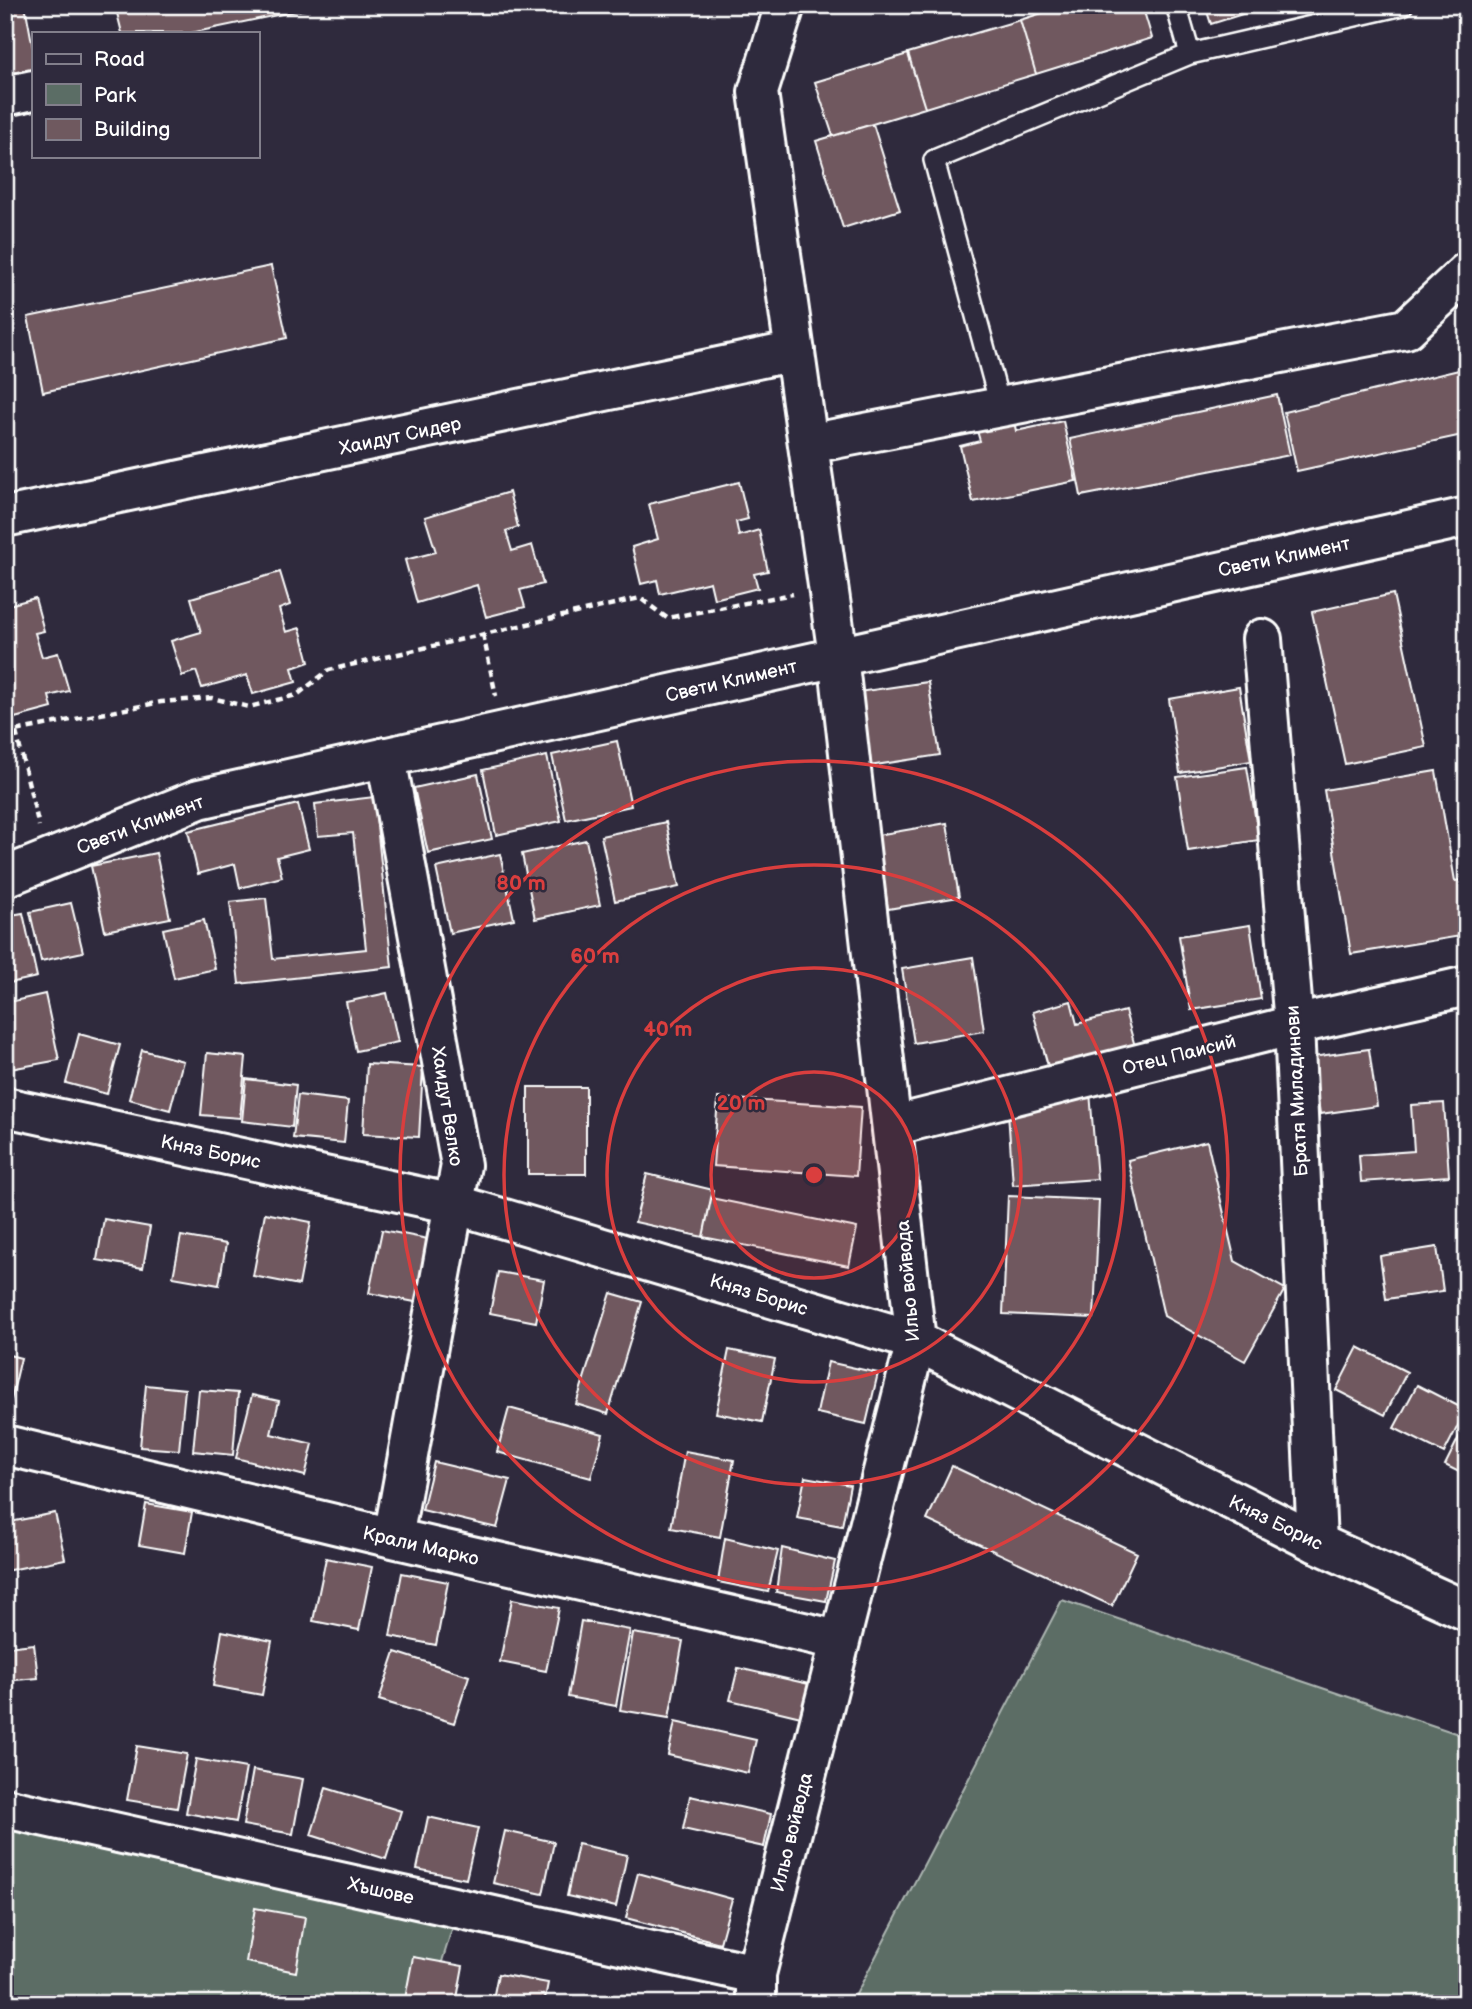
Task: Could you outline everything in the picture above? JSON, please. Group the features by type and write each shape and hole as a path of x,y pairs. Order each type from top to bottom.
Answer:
{"street":[{"name":"Ильо войвода","path":"756,1989 838,1640 916,1341 838,656 758,92 785,5"},
{"path":"5,96 32,90"},
{"path":"808,444 1406,329 1467,272"},
{"name":"Хаидут Сидер","path":"5,517 795,351"},
{"name":"Свети Климент","path":"5,877 199,799 1467,517"},
{"name":"Братя Миладинови","path":"1262,639 1294,1025 1317,1543"},
{"name":"Хаидут Велко","path":"386,757 461,1165 393,1538"},
{"name":"Отец Паисий","path":"891,1126 1294,1025 1467,986"},
{"name":"Княз Борис","path":"5,1107 454,1204 916,1341 1317,1543 1467,1611"},
{"name":"Крали Марко","path":"5,1445 393,1538 838,1640"},
{"name":"Хъшове","path":"5,1808 756,1989"}],"lane":[{"path":"1176,5 1190,54"},
{"path":"1001,409 934,160 1190,54 1403,5"}],"path":[{"path":"5,733 161,702 212,698 249,707 297,695 329,670 640,598 667,618 829,588"},
{"path":"483,634 504,731"},
{"path":"16,732 47,860"}],"green space":[{"path":"1062,1600 1467,1737 1467,2004 851,2004"},
{"path":"5,1818 456,1916 429,2004 5,2004"}],"building":[{"path":"5,5 25,5 32,43 32,69 5,75"},
{"path":"115,5 316,5 196,32 122,32"},
{"path":"1067,5 1142,5 1152,38 1036,74 1020,20"},
{"path":"1205,5 1271,5 1211,24"},
{"path":"1020,20 1036,74 925,108 908,53"},
{"path":"908,54 925,108 833,136 815,82"},
{"path":"873,124 900,210 843,228 816,141"},
{"path":"271,266 287,338 43,392 28,317"},
{"path":"1467,368 1467,434 1297,471 1284,412"},
{"path":"1277,395 1290,455 1081,496 1070,439"},
{"path":"1013,416 1016,431 1063,421 1076,481 973,502 960,446 980,441 975,424"},
{"path":"739,482 748,519 736,522 739,536 759,530 768,571 754,574 758,588 714,599 710,582 660,594 657,580 641,584 632,547 658,539 649,504"},
{"path":"509,492 518,527 506,531 512,551 532,545 543,584 520,590 525,607 486,617 477,585 417,603 405,560 436,552 425,517"},
{"path":"280,572 290,605 279,609 286,632 300,628 309,662 292,668 296,682 253,694 247,675 202,688 196,671 182,676 171,641 201,632 191,598"},
{"path":"1393,594 1426,747 1345,764 1312,612"},
{"path":"35,598 44,631 35,633 42,657 58,653 69,691 49,696 52,708 11,719 5,701 5,606"},
{"path":"928,682 940,755 869,766 858,692"},
{"path":"1239,687 1251,761 1180,773 1169,699"},
{"path":"617,741 631,806 566,820 552,755"},
{"path":"547,756 561,821 496,835 483,770"},
{"path":"1247,767 1259,840 1188,851 1177,777"},
{"path":"1436,771 1455,881 1467,879 1467,935 1351,954 1324,790"},
{"path":"478,774 492,839 428,853 414,788"},
{"path":"374,797 392,967 239,984 230,902 266,898 273,959 366,949 353,833 318,836 315,804"},
{"path":"298,804 309,849 277,857 282,877 240,888 235,864 198,874 188,831"},
{"path":"666,822 679,887 615,901 601,836"},
{"path":"947,823 959,897 888,909 877,835"},
{"path":"586,840 600,905 535,919 522,854"},
{"path":"156,853 170,918 105,931 91,866"},
{"path":"500,854 514,919 450,933 436,868"},
{"path":"71,903 83,952 41,961 30,912"},
{"path":"23,913 37,977 5,984 5,916"},
{"path":"204,920 215,969 174,978 163,929"},
{"path":"1250,925 1261,999 1191,1010 1179,936"},
{"path":"973,957 984,1031 914,1043 902,969"},
{"path":"387,993 398,1042 356,1051 346,1002"},
{"path":"45,994 59,1060 5,1070 5,1003"},
{"path":"1071,1001 1077,1024 1125,1011 1136,1050 1050,1073 1033,1012"},
{"path":"79,1034 120,1045 107,1094 66,1083"},
{"path":"1369,1049 1377,1106 1320,1114 1312,1057"},
{"path":"142,1050 183,1061 170,1110 129,1099"},
{"path":"207,1053 246,1057 240,1118 201,1115"},
{"path":"367,1064 423,1067 419,1137 363,1134"},
{"path":"246,1079 296,1085 292,1127 242,1121"},
{"path":"528,1087 586,1087 586,1174 528,1174"},
{"path":"1090,1092 1097,1179 1013,1185 1007,1098"},
{"path":"298,1095 348,1101 344,1143 293,1138"},
{"path":"718,1098 861,1107 856,1176 713,1166"},
{"path":"1444,1103 1449,1176 1361,1182 1359,1155 1414,1151 1411,1105"},
{"path":"1207,1141 1235,1261 1285,1289 1245,1361 1164,1316 1128,1160"},
{"path":"5,1150 15,1152 5,1200"},
{"path":"647,1174 713,1190 703,1237 635,1222"},
{"path":"1008,1196 1099,1200 1094,1318 1003,1314"},
{"path":"711,1198 857,1228 849,1266 703,1237"},
{"path":"265,1213 311,1222 299,1285 253,1276"},
{"path":"104,1219 150,1227 143,1268 97,1260"},
{"path":"382,1230 428,1239 415,1302 369,1293"},
{"path":"181,1236 226,1244 219,1285 173,1277"},
{"path":"1437,1247 1443,1291 1386,1299 1380,1256"},
{"path":"498,1272 544,1280 536,1322 490,1313"},
{"path":"611,1293 642,1302 608,1414 576,1404"},
{"path":"1358,1347 1407,1372 1385,1415 1336,1390"},
{"path":"729,1350 775,1359 762,1422 716,1413"},
{"path":"5,1354 21,1358 9,1409 5,1408"},
{"path":"828,1362 878,1373 866,1424 817,1413"},
{"path":"146,1385 185,1389 179,1450 140,1447"},
{"path":"1417,1385 1466,1410 1444,1453 1394,1428"},
{"path":"199,1390 238,1393 233,1455 193,1451"},
{"path":"252,1395 279,1401 271,1434 313,1444 305,1476 236,1458"},
{"path":"509,1408 603,1434 591,1478 497,1452"},
{"path":"1467,1421 1467,1476 1445,1465"},
{"path":"685,1451 734,1460 720,1537 671,1528"},
{"path":"434,1462 510,1480 497,1528 422,1510"},
{"path":"952,1466 1137,1553 1112,1606 927,1520"},
{"path":"805,1477 850,1485 842,1526 797,1518"},
{"path":"146,1504 192,1512 185,1553 139,1545"},
{"path":"55,1513 65,1559 5,1571 5,1523"},
{"path":"725,1538 778,1551 768,1592 718,1582"},
{"path":"782,1548 835,1561 826,1601 776,1592"},
{"path":"326,1558 372,1567 359,1630 313,1621"},
{"path":"402,1573 448,1582 436,1645 390,1636"},
{"path":"512,1599 559,1608 546,1671 500,1662"},
{"path":"581,1621 630,1630 616,1706 568,1697"},
{"path":"222,1631 272,1641 262,1695 213,1686"},
{"path":"633,1633 683,1641 669,1718 620,1710"},
{"path":"34,1644 38,1678 5,1681 5,1647"},
{"path":"395,1652 469,1676 454,1723 379,1700"},
{"path":"738,1668 809,1684 801,1717 730,1700"},
{"path":"675,1722 756,1740 748,1773 668,1755"},
{"path":"137,1746 187,1754 177,1808 127,1800"},
{"path":"196,1759 246,1768 236,1822 186,1813"},
{"path":"253,1770 303,1779 293,1834 243,1825"},
{"path":"326,1788 401,1811 386,1859 311,1835"},
{"path":"690,1796 771,1814 764,1847 683,1829"},
{"path":"428,1817 478,1828 466,1879 417,1869"},
{"path":"505,1831 554,1842 543,1894 493,1883"},
{"path":"578,1844 627,1855 616,1907 567,1896"},
{"path":"638,1873 732,1899 720,1943 626,1918"},
{"path":"255,1908 305,1917 296,1972 246,1962"},
{"path":"413,1957 463,1966 456,2004 404,2004"},
{"path":"498,1974 548,1983 544,2004 492,2004"}]}
